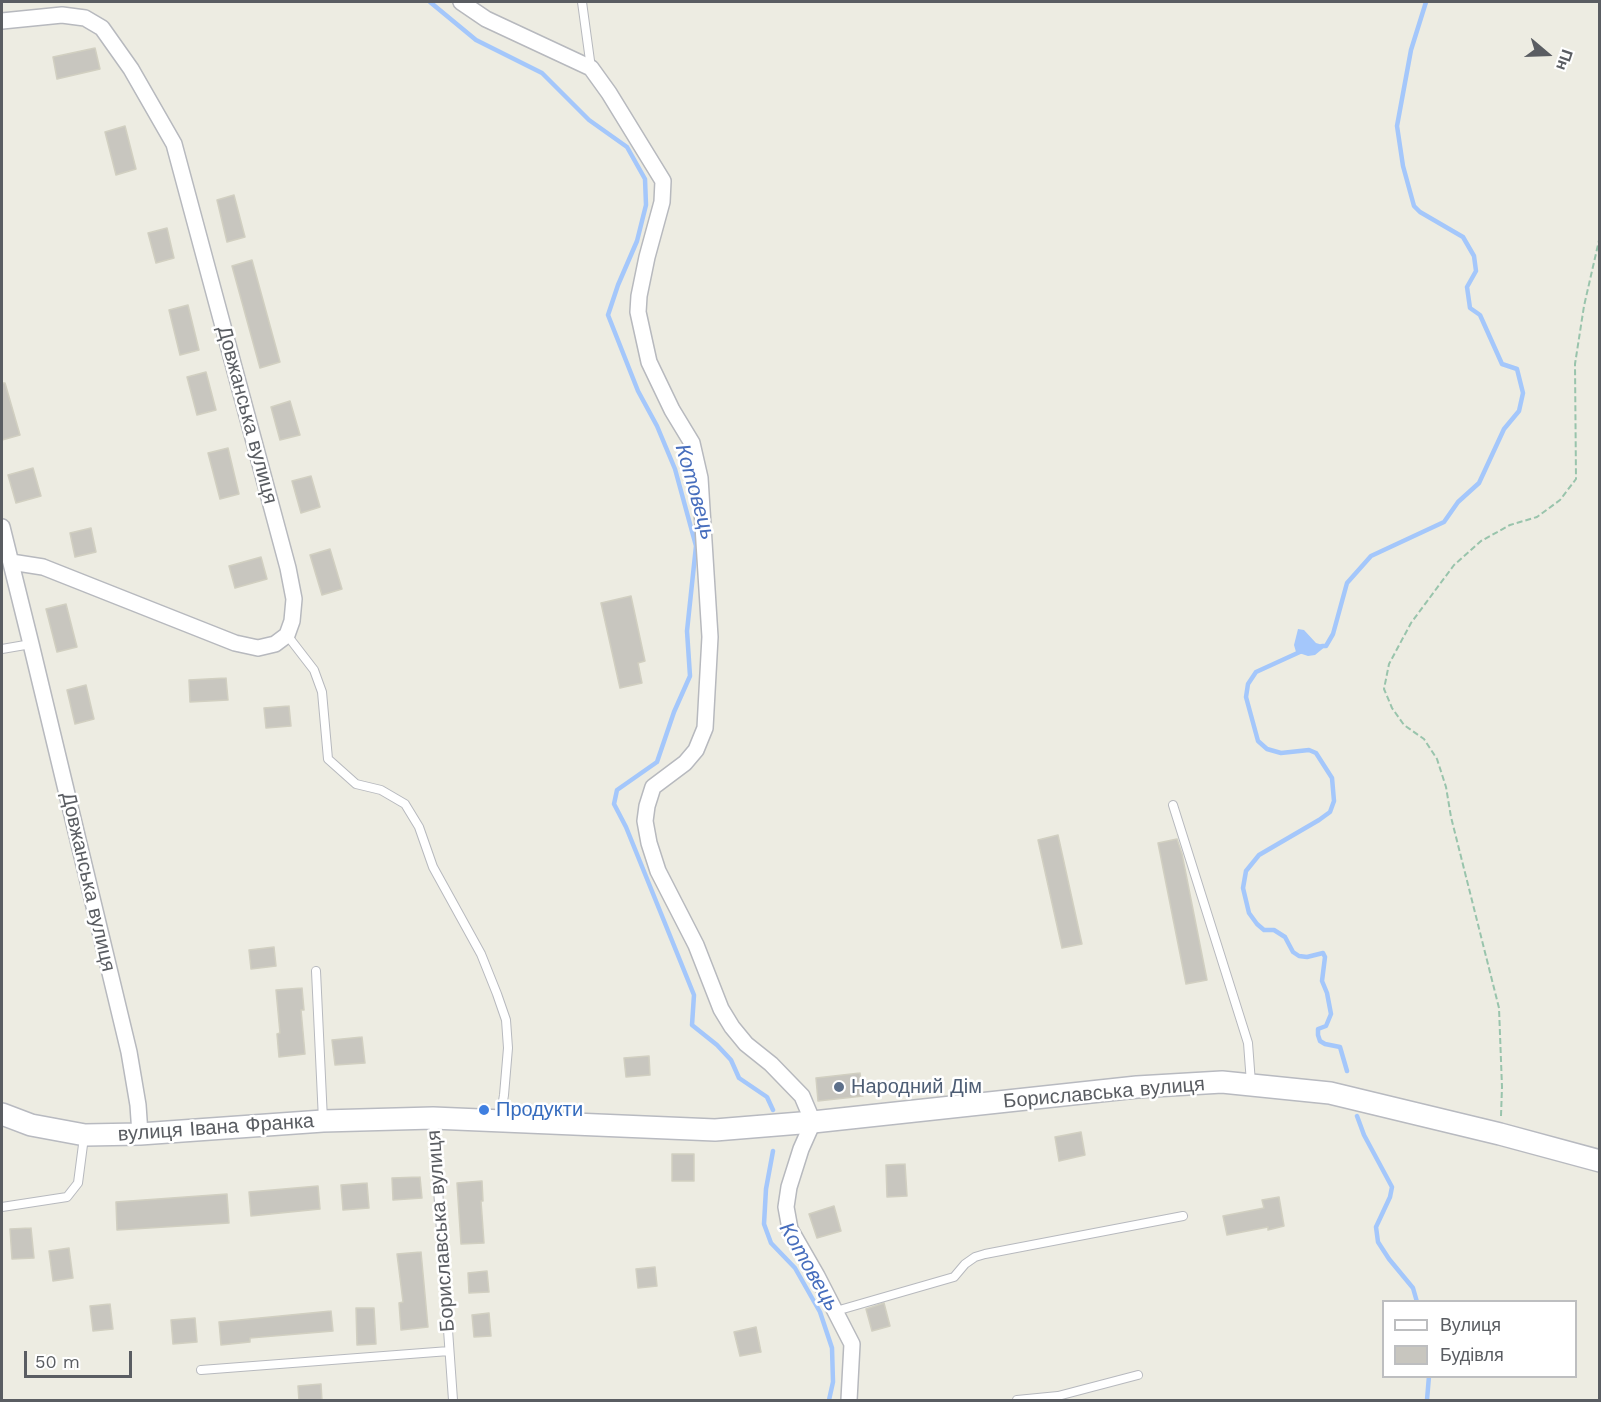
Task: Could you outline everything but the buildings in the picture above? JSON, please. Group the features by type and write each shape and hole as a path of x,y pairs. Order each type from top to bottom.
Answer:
{"main road":[{"name":"Бориславська вулиця","path":"433,1118 715,1130 813,1122 1137,1087 1221,1082 1330,1093 1500,1134 1599,1161"},
{"name":"вулиця Івана Франка","path":"2,1114 31,1125 85,1135 140,1134 323,1121 433,1118"}],"street":[{"path":"461,2 486,19 591,68 663,181 662,202 647,257 638,312 649,362 672,410 692,443 701,487 710,637 705,728 696,750 685,763 653,787 645,820 649,843 658,871 696,945 721,1010 732,1028 746,1044 771,1064 802,1096 813,1122 789,1187 786,1207 790,1229 852,1344 849,1401"},
{"name":"Довжанська вулиця","path":"2,21 62,15 85,18 102,28 131,69 174,144 288,568 294,599 292,621 286,635"},
{"name":"Довжанська вулиця","path":"2,527 129,1052 138,1105 140,1134"},
{"path":"11,562 43,567 235,643 258,648 275,644 286,635"}],"lane":[{"path":"582,2 591,68"},
{"path":"286,635 314,670 322,692 328,759 356,784 381,790 405,804 419,826 433,867 481,954 506,1020 508,1047 500,1120"},
{"path":"2,650 32,644"},
{"path":"1173,805 1248,1043 1252,1084"},
{"path":"316,971 323,1121"},
{"name":"Бориславська вулиця","path":"433,1118 453,1401"},
{"path":"2,1207 67,1197 78,1183 85,1135"},
{"path":"836,1311 954,1277 964,1264 985,1254 1182,1216"},
{"path":"201,1370 449,1351"},
{"path":"1017,1401 1058,1395 1138,1375"}],"path":[{"path":"1500,1134 1502,1087 1498,1008 1450,817 1446,787 1437,759 1424,740 1404,725 1392,708 1384,689 1389,664 1411,623 1454,565 1481,541 1510,525 1537,517 1560,500 1576,479 1575,364 1584,306 1599,236"}],"water":[{"path":"1298,629 1304,630 1316,643 1326,646 1315,655 1308,656 1296,652 1294,645"}],"waterway":[{"name":"Котовець","path":"430,2 476,40 542,73 589,120 627,147 645,179 646,205 637,241 608,315 638,391 657,426 675,469 696,546 687,631 690,676 674,712 657,762 617,790 614,804 626,827 694,995 692,1025 717,1045 731,1060 739,1078 767,1097 773,1110"},
{"path":"1322,646 1326,646 1333,634 1347,583 1371,556 1444,522 1458,502 1479,483 1504,429 1519,411 1523,393 1517,369 1502,364 1480,315 1470,308 1467,287 1476,271 1474,256 1463,237 1420,212 1414,206 1403,166 1397,126 1411,50 1426,2"},
{"path":"1302,651 1256,672 1248,684 1246,697 1258,741 1267,749 1281,753 1309,750 1316,753 1332,778 1334,801 1330,812 1319,820 1259,855 1246,871 1243,888 1249,913 1264,930 1274,930 1285,937 1293,952 1299,956 1307,957 1323,953 1325,957 1322,981 1331,1014 1326,1026 1318,1029 1318,1035 1320,1041 1325,1044 1340,1047 1347,1071"},
{"path":"1357,1116 1364,1135 1392,1187 1390,1197 1376,1227 1378,1242 1413,1288 1416,1300"},
{"name":"Котовець","path":"773,1151 766,1189 764,1224 771,1243 795,1268 820,1312 832,1348 833,1382 829,1400"},
{"path":"1427,1400 1429,1378"}],"place":[{"name":"Народний Дім","path":"839,1087"},
{"name":"Продукти","path":"484,1110"}]}
